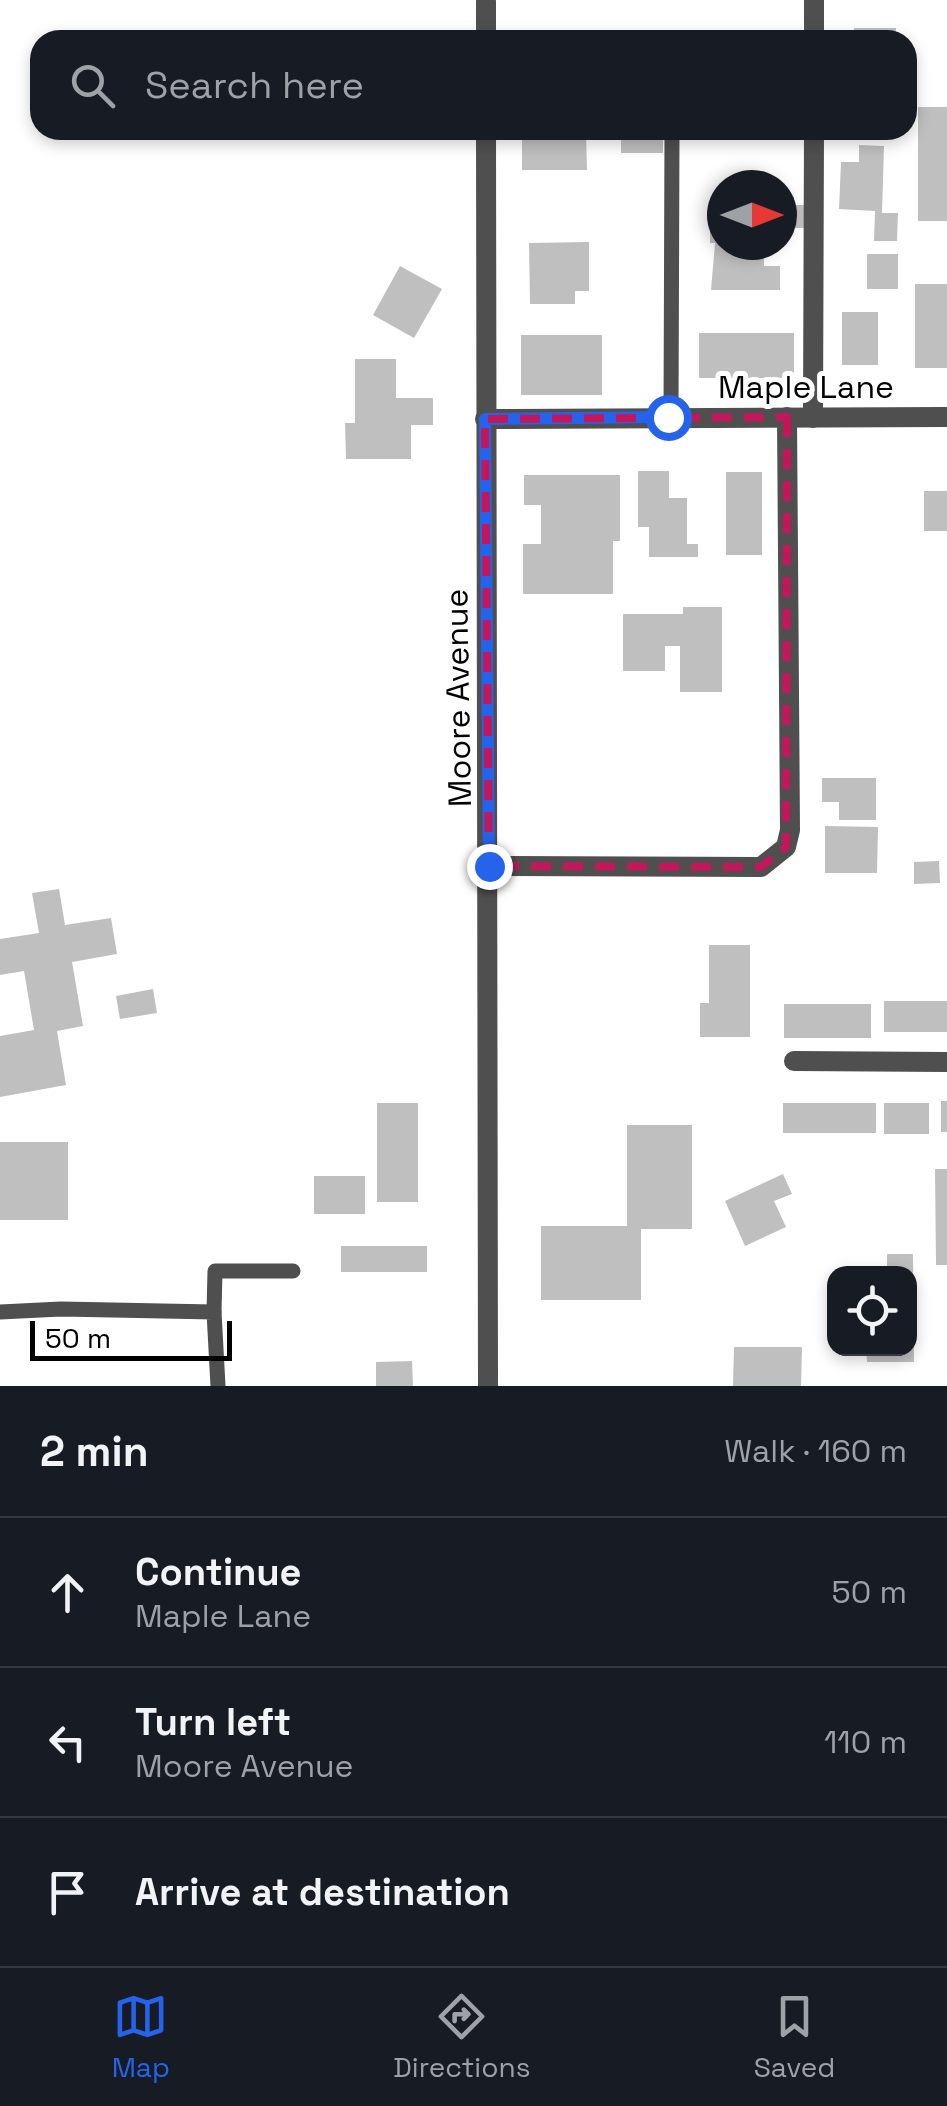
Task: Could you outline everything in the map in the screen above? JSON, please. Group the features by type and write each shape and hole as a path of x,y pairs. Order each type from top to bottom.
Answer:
{"street":[{"path":"486,2 486,30"},
{"path":"814,2 814,30"},
{"name":"Moore Avenue","path":"486,140 488,1386"},
{"path":"813,418 814,140"},
{"path":"489,866 761,866 786,847 790,830 787,417"},
{"name":"Maple Lane","path":"485,419 947,417"},
{"path":"794,1060 947,1062"}],"lane":[{"path":"671,417 672,140"},
{"path":"218,1386 215,1271 294,1271"},
{"path":"0,1312 214,1312"}],"highlighted area":[{"path":"787,417 786,847 761,867 489,866 485,419"}],"building":[{"path":"854,28 896,28 896,30"},
{"path":"918,107 947,107 947,221 918,221"},
{"path":"522,140 586,140 587,170 522,170"},
{"path":"621,140 663,140 663,153 621,153"},
{"path":"859,145 884,146 882,213 898,213 897,241 874,241 875,211 839,209 841,162 859,162"},
{"path":"797,205 804,205 804,228 797,228"},
{"path":"589,242 589,291 575,291 575,304 530,304 529,243"},
{"path":"867,254 898,254 898,289 867,289"},
{"path":"714,260 764,260 764,266 780,266 780,290 711,290"},
{"path":"400,266 442,289 414,338 373,315"},
{"path":"915,284 947,284 947,368 915,368"},
{"path":"842,312 878,312 878,365 842,365"},
{"path":"699,333 794,333 794,378 699,378"},
{"path":"521,335 602,335 602,395 521,395"},
{"path":"355,359 396,359 396,398 433,398 433,425 411,425 411,459 346,459 345,423 355,423"},
{"path":"638,471 669,471 669,498 687,498 687,544 698,544 698,557 649,557 649,527 638,527"},
{"path":"726,472 762,472 762,555 726,555"},
{"path":"524,475 620,475 620,541 613,541 613,594 523,594 523,544 541,544 541,505 524,505"},
{"path":"924,491 947,491 947,531 924,531"},
{"path":"683,607 722,607 722,692 680,692 680,646 665,646 665,671 623,671 623,614 683,614"},
{"path":"822,778 876,778 876,820 839,820 839,802 822,802"},
{"path":"825,826 878,827 877,873 825,873"},
{"path":"939,861 940,883 914,884 914,862"},
{"path":"59,889 65,925 111,918 117,954 72,962 83,1026 57,1031 66,1085 0,1097 0,1036 34,1030 24,971 0,975 0,939 39,933 32,893"},
{"path":"709,945 750,945 750,1037 700,1037 700,1003 709,1003"},
{"path":"153,989 157,1013 120,1019 116,996"},
{"path":"884,1001 947,1001 947,1032 884,1032"},
{"path":"784,1004 871,1004 871,1038 784,1038"},
{"path":"941,1101 947,1101 947,1132 941,1132"},
{"path":"377,1103 418,1103 418,1202 377,1202"},
{"path":"783,1103 876,1103 876,1133 783,1133"},
{"path":"884,1103 929,1103 929,1134 884,1134"},
{"path":"627,1125 692,1125 692,1229 641,1229 641,1300 541,1300 541,1226 627,1226"},
{"path":"0,1142 68,1142 68,1220 0,1220"},
{"path":"935,1169 947,1169 947,1265 936,1265"},
{"path":"783,1174 792,1194 774,1201 786,1227 745,1246 725,1201"},
{"path":"314,1176 365,1176 365,1214 314,1214"},
{"path":"341,1246 427,1246 427,1272 341,1272"},
{"path":"887,1254 913,1254 913,1266 887,1266"},
{"path":"734,1347 802,1347 801,1386 733,1386"},
{"path":"867,1356 914,1356 914,1362 867,1362"},
{"path":"412,1361 413,1386 376,1386 376,1362"}],"route":[{"path":"489,866 485,419 668,417"}]}
